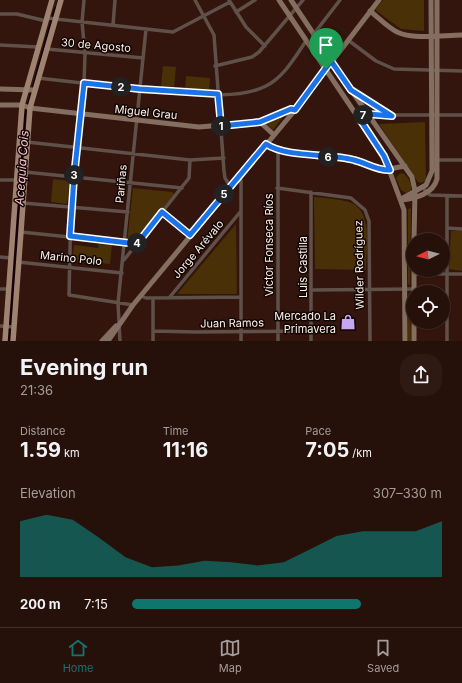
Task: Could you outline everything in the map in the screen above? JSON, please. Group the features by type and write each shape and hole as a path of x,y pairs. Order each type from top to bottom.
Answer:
{"main road":[{"path":"4,341 22,105 52,0"},
{"path":"13,341 30,108 61,0"},
{"path":"279,0 384,156 402,200 404,210 405,341"},
{"path":"291,0 331,61 412,177 415,191 414,233"},
{"path":"108,341 133,305 230,186 295,110 379,0"},
{"path":"402,200 422,187 431,177 435,160 437,115 431,0"},
{"path":"434,35 437,0"},
{"path":"370,11 395,31 402,34 462,35"},
{"path":"402,200 414,198 426,192 436,184 431,115 434,70"},
{"path":"0,89 34,90"},
{"path":"0,105 22,105"},
{"name":"Miguel Grau","path":"22,105 30,108 81,115 191,127 260,122 291,109 295,110"},
{"path":"260,122 274,134"},
{"path":"266,144 278,150 353,160 380,169 390,170 405,166"},
{"path":"102,341 120,322"},
{"path":"414,329 414,341"}],"street":[{"path":"84,0 82,22 85,54 84,83 71,206 69,296 133,305"},
{"path":"113,25 115,0"},
{"path":"195,0 214,35 215,66 226,178 230,186"},
{"path":"236,12 255,0"},
{"path":"215,66 252,57 265,46 303,0"},
{"path":"313,34 340,0"},
{"path":"0,14 17,14 47,19 173,32 230,1 246,27 265,46"},
{"name":"Pariñas","path":"120,341 118,303 146,29"},
{"path":"348,40 385,66 404,70 462,71"},
{"path":"38,78 140,89 218,94 255,90 270,83 283,74 306,41"},
{"path":"0,45 38,47"},
{"name":"30 de Agosto","path":"47,49 85,54 143,58"},
{"path":"351,90 392,116"},
{"path":"359,118 368,114 392,116 462,115"},
{"path":"27,142 133,152 190,160 224,158"},
{"name":"Víctor Fonseca Ríos","path":"278,150 278,341"},
{"path":"123,261 190,178 190,160"},
{"path":"435,160 462,160"},
{"path":"25,172 182,188"},
{"path":"239,176 241,181 241,341"},
{"path":"0,180 17,180"},
{"path":"422,187 430,195 462,196"},
{"name":"Wilder Rodríguez","path":"277,188 351,198 365,210 369,221 370,341"},
{"name":"Luis Castilla","path":"311,192 311,341"},
{"path":"447,196 447,233"},
{"path":"23,203 128,212"},
{"name":"Jorge Arévalo","path":"169,298 241,211"},
{"path":"162,212 190,235"},
{"path":"447,228 462,228"},
{"path":"21,232 137,244"},
{"path":"0,258 11,258"},
{"name":"Marino Polo","path":"18,262 122,273"},
{"path":"450,274 462,274"},
{"path":"447,277 447,341"},
{"path":"0,289 8,289"},
{"path":"312,290 405,289"},
{"path":"141,296 153,298 241,297"},
{"path":"153,298 153,341"},
{"path":"4,327 14,327"},
{"name":"Juan Ramos","path":"153,331 312,331"}],"shaded area":[{"path":"383,0 424,0 424,31 401,29 375,10"},
{"path":"163,66 176,67 174,87 161,86"},
{"path":"186,76 210,78 209,92 185,90"},
{"path":"285,114 273,130 265,123"},
{"path":"425,122 426,180 421,183 418,182 379,124"},
{"path":"402,173 408,178 411,185 411,190 406,193 401,190 396,178"},
{"path":"53,179 70,181 67,204 51,202"},
{"path":"133,188 172,192 174,194 135,243 127,242"},
{"path":"314,197 349,202 357,206 362,213 367,231 366,270 315,269"},
{"path":"409,208 411,209 411,233 408,233"},
{"path":"236,224 237,294 178,294 178,293"},
{"path":"451,231 462,231 462,271 450,269"},
{"path":"99,244 112,245 110,264 72,260 74,245 98,248"},
{"path":"408,277 410,277 410,285 408,284"},
{"path":"408,329 411,329 411,341 408,341"}],"waterway":[{"name":"Acequia Cois","path":"9,341 26,116 56,9"}],"place":[{"name":"Mercado La Primavera","path":"348,322"}],"route":[{"path":"331,61 351,90 392,116 365,114 359,118 384,156 390,170 380,169 353,160 278,150 266,144 190,235 162,212 137,244 70,236 71,206 84,83 196,94 218,94 221,126 260,122 291,109 295,110 326,69 331,61"}]}
